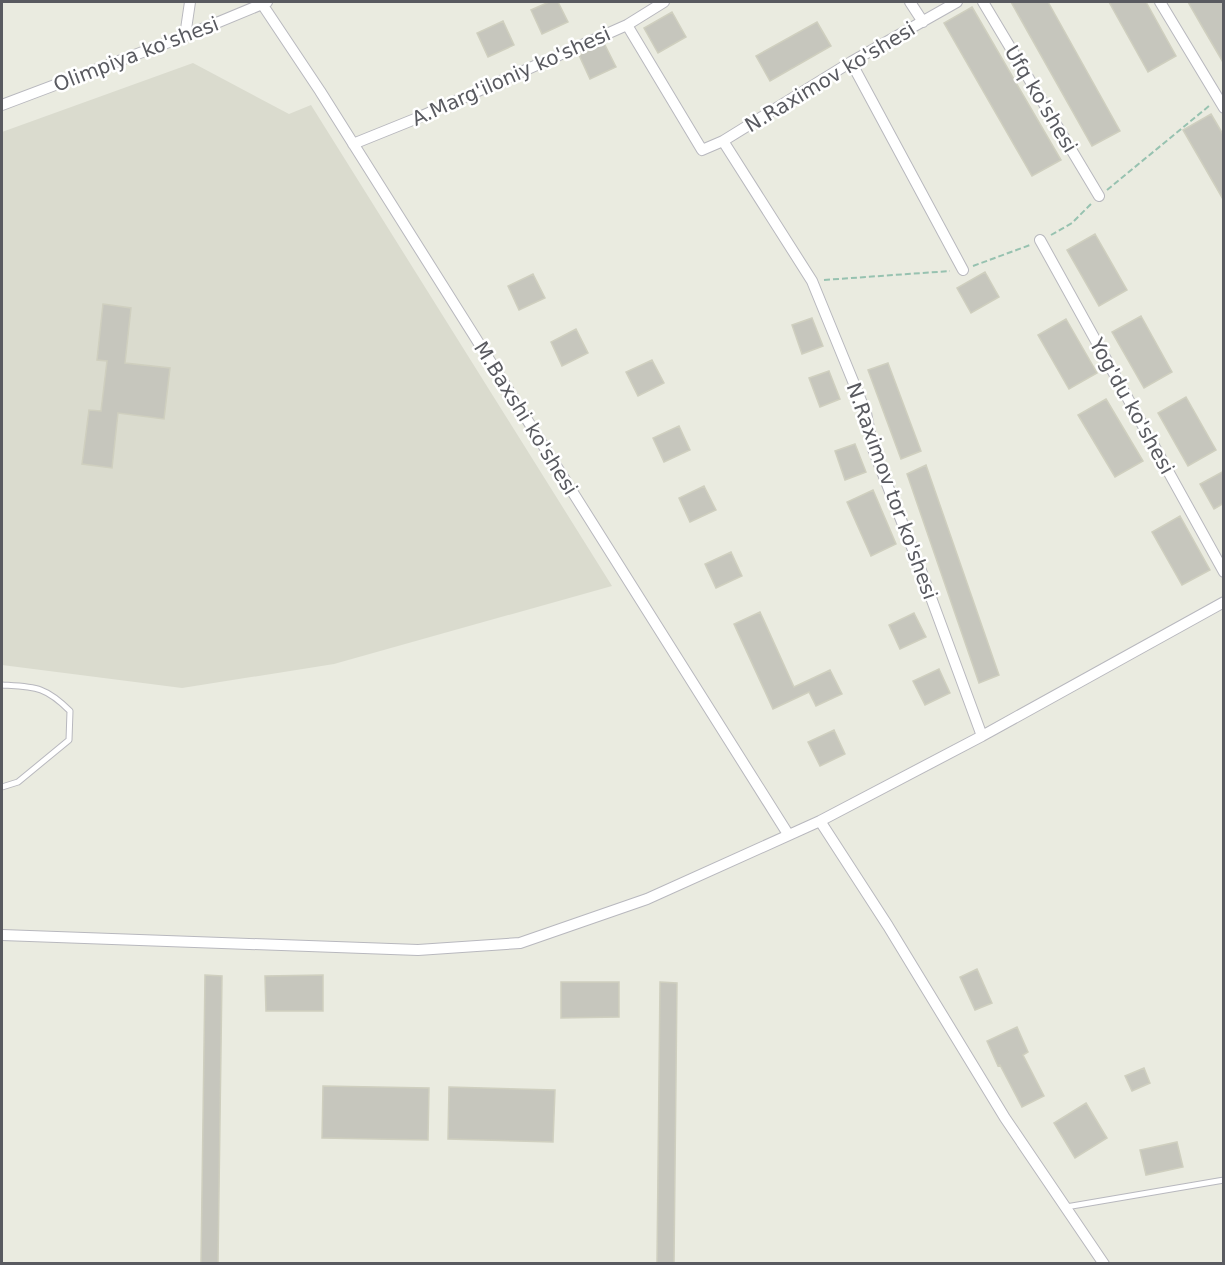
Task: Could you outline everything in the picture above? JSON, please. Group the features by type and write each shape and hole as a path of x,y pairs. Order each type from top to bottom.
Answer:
{"street":[{"path":"185,36 190,2"},
{"name":"A.Marg'iloniy ko'shesi","path":"353,144 627,25 664,2"},
{"path":"910,2 923,22"},
{"name":"N.Raximov ko'shesi","path":"627,25 702,150 723,141 851,62 957,2"},
{"name":"Ufq ko'shesi","path":"983,2 1099,196"},
{"path":"1160,2 1221,103"},
{"name":"Olimpiya ko'shesi","path":"2,105 266,3"},
{"name":"M.Baxshi ko'shesi","path":"266,3 788,834"},
{"path":"851,62 963,270"},
{"name":"N.Raximov tor ko'shesi","path":"723,141 812,281 866,412 873,449 982,736"},
{"name":"Yog'du ko'shesi","path":"1040,240 1224,572"},
{"path":"2,935 418,950 520,943 647,899 820,821 982,736 1224,602"},
{"path":"820,821 888,926 1005,1118 1104,1263"}],"lane":[{"path":"2,685 38,687 70,711 70,729 69,740 18,782 2,787"},
{"path":"1066,1207 1224,1180"}],"path":[{"path":"812,281 963,270 1040,240 1072,223 1099,196 1221,103"}],"shaded area":[{"path":"193,63 289,114 311,105 612,586 334,664 182,688 2,665 2,132"}],"building":[{"path":"549,2 558,2 568,22 542,34 531,10"},
{"path":"1011,2 1048,2 1120,131 1092,146"},
{"path":"1109,2 1146,2 1176,56 1148,72"},
{"path":"1188,2 1224,2 1224,64 1203,28"},
{"path":"972,7 1061,160 1032,176 944,23"},
{"path":"672,12 686,37 658,53 644,28"},
{"path":"503,21 514,45 488,57 477,33"},
{"path":"817,22 831,46 770,81 756,56"},
{"path":"604,43 616,67 590,79 579,55"},
{"path":"1211,114 1224,136 1224,201 1183,130"},
{"path":"1095,234 1127,290 1099,306 1067,250"},
{"path":"985,272 999,297 971,313 957,288"},
{"path":"533,274 545,298 519,310 508,286"},
{"path":"103,304 131,308 125,363 170,368 164,419 118,413 112,468 82,464 89,410 101,411 107,361 97,360"},
{"path":"1141,316 1172,372 1144,388 1112,332"},
{"path":"812,318 823,346 802,354 792,325"},
{"path":"1066,319 1097,373 1069,389 1038,335"},
{"path":"576,329 588,353 562,366 551,342"},
{"path":"652,360 664,383 638,396 626,372"},
{"path":"888,363 921,451 901,459 868,370"},
{"path":"829,371 840,399 820,407 809,378"},
{"path":"1186,397 1216,450 1188,466 1158,413"},
{"path":"1106,399 1143,461 1115,477 1078,415"},
{"path":"679,426 690,450 664,462 653,438"},
{"path":"855,444 866,472 845,480 835,451"},
{"path":"926,465 999,675 979,683 907,474"},
{"path":"1224,471 1224,503 1214,509 1200,484"},
{"path":"704,486 716,510 690,522 679,498"},
{"path":"873,490 896,544 871,556 847,502"},
{"path":"1180,516 1210,570 1182,585 1152,532"},
{"path":"731,552 742,576 716,588 705,564"},
{"path":"760,612 794,687 830,670 842,694 816,706 809,692 773,709 734,624"},
{"path":"914,613 926,637 900,649 889,625"},
{"path":"939,669 950,693 925,705 913,681"},
{"path":"834,730 845,754 820,766 808,742"},
{"path":"977,969 992,1003 975,1010 960,977"},
{"path":"205,975 222,976 218,1263 201,1263"},
{"path":"323,975 323,1011 266,1011 265,976"},
{"path":"561,982 619,982 619,1017 561,1018"},
{"path":"660,982 677,983 674,1263 657,1263"},
{"path":"1017,1027 1028,1052 1023,1055 1044,1096 1022,1107 1000,1065 998,1066 987,1041"},
{"path":"1144,1068 1150,1083 1132,1091 1125,1076"},
{"path":"323,1086 429,1088 428,1140 322,1138"},
{"path":"449,1087 555,1090 553,1142 448,1139"},
{"path":"1086,1103 1107,1138 1075,1158 1054,1123"},
{"path":"1177,1142 1183,1167 1146,1175 1140,1150"}]}
